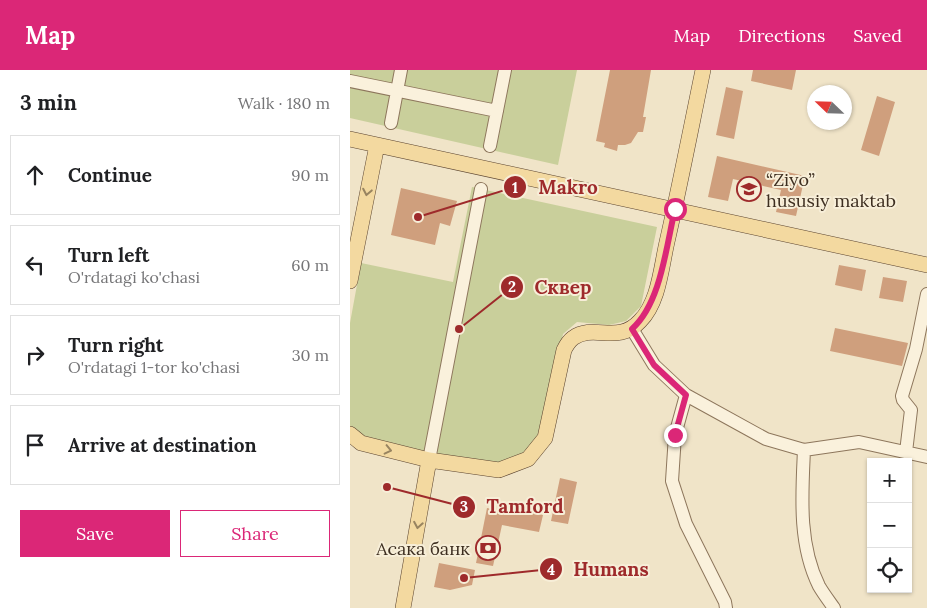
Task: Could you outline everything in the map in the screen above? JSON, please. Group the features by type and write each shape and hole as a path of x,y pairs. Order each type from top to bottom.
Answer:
{"main road":[{"path":"350,434 361,444 429,460 499,470 528,459 545,438 564,350 572,338 586,332 620,334 632,329 642,320 654,296 675,209 703,70"},
{"path":"350,139 927,265"},
{"path":"350,281 377,145"},
{"path":"403,608 429,460"}],"street":[{"path":"391,123 401,70"},
{"path":"490,146 505,70"},
{"path":"350,81 497,111"},
{"path":"429,460 481,189"},
{"path":"906,452 911,410 902,396 916,348 927,294"},
{"path":"632,329 654,365 686,395 766,439 804,450 859,442 927,457"},
{"path":"686,395 675,435 672,481 686,524 725,602 726,608"},
{"path":"804,450 802,504 808,555 819,586 834,608"}],"green space":[{"path":"350,70 577,70 558,165 350,118"},
{"path":"472,187 657,227 641,306 626,321 609,325 577,322 563,334 544,433 514,461 478,468 364,441 350,428 350,323 361,263 453,282"}],"building":[{"path":"610,70 651,70 643,117 646,117 643,132 638,132 631,143 618,145 617,151 604,147 605,143 596,141"},
{"path":"753,70 796,70 792,90 751,81"},
{"path":"726,87 743,91 734,139 716,135"},
{"path":"877,96 895,102 879,156 861,150"},
{"path":"717,156 805,176 796,216 776,212 781,190 733,179 728,201 708,197"},
{"path":"401,188 457,201 450,226 440,223 435,245 391,235"},
{"path":"839,265 866,270 862,291 835,285"},
{"path":"883,277 907,281 903,302 879,298"},
{"path":"835,328 908,343 902,366 830,351"},
{"path":"560,478 577,482 568,524 551,521"},
{"name":"Асака банк","path":"506,507 543,515 539,532 502,525 493,566 476,563 487,508 505,512"},
{"path":"439,563 475,570 472,585 450,590 434,587"}],"place":[{"name":"“Ziyo” hususiy maktab","path":"749,189"},
{"name":"Makro","path":"418,217"},
{"name":"Сквер","path":"459,329"},
{"name":"Tamford","path":"387,487"},
{"name":"Асака банк","path":"488,548"},
{"name":"Humans","path":"464,578"}],"route":[{"path":"675,209 652,303 642,320 632,329 654,365 686,395 675,435"}]}
